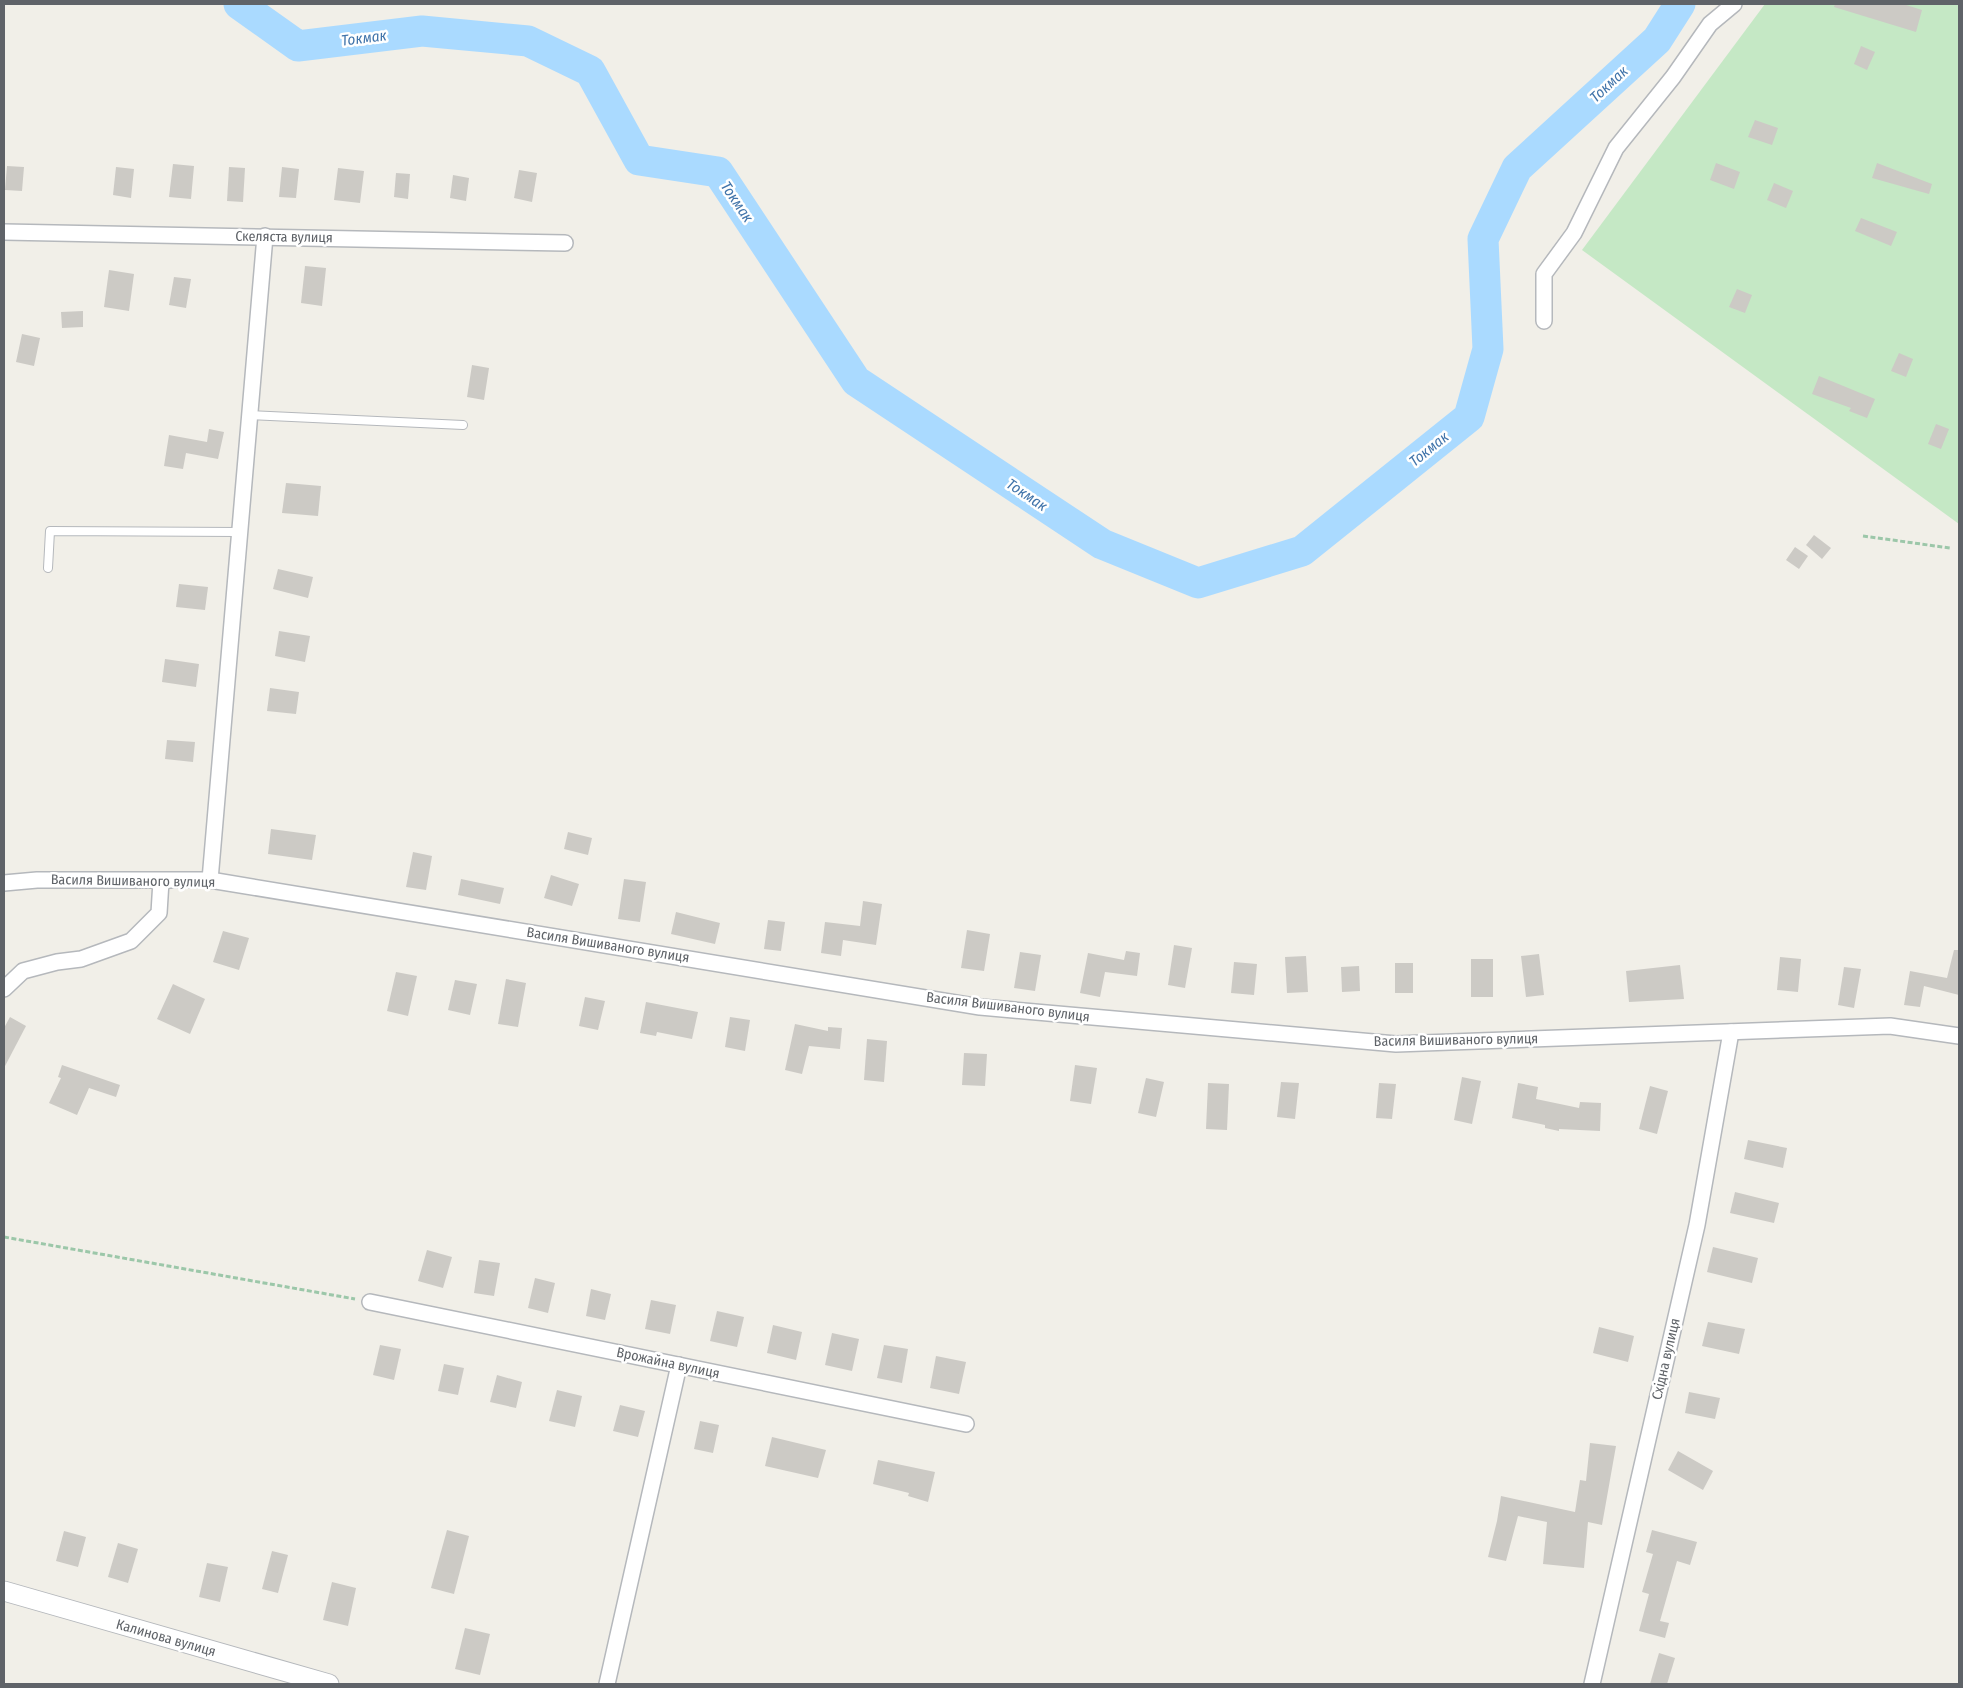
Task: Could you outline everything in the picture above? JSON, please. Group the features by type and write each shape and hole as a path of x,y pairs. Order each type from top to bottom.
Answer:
{"street":[{"path":"1544,321 1544,274 1574,233 1616,148 1673,78 1710,24 1734,4"},
{"name":"Скеляста вулиця","path":"4,232 565,243"},
{"path":"210,880 238,532 265,236"},
{"name":"Василя Вишиваного вулиця","path":"4,883 37,880 210,880 980,1007 1396,1044 1890,1026 1959,1036"},
{"path":"4,989 23,971 57,962 81,959 131,941 159,913 161,881"},
{"name":"Східна вулиця","path":"1592,1684 1697,1226 1731,1032"},
{"name":"Врожайна вулиця","path":"370,1302 966,1424"},
{"path":"607,1684 679,1365"},
{"name":"Калинова вулиця","path":"4,1591 329,1684"}],"lane":[{"path":"249,415 463,425"},
{"path":"48,568 50,531 238,532"}],"path":[{"path":"1863,536 1950,548"},
{"path":"4,1237 370,1302"}],"green space":[{"path":"1765,4 1959,4 1959,524 1582,250"}],"building":[{"path":"1835,4 1903,4 1922,10 1916,32 1834,7"},
{"path":"1861,46 1875,52 1867,70 1854,64"},
{"path":"1755,120 1778,128 1772,145 1748,137"},
{"path":"1716,163 1740,172 1734,189 1710,180"},
{"path":"1877,163 1932,184 1929,194 1872,178"},
{"path":"173,164 194,166 191,199 169,197"},
{"path":"7,166 24,167 22,191 5,190"},
{"path":"116,167 134,169 131,198 113,195"},
{"path":"229,167 245,168 243,202 227,201"},
{"path":"282,167 299,169 296,198 279,197"},
{"path":"338,168 364,171 360,203 334,200"},
{"path":"519,170 537,173 532,202 514,198"},
{"path":"396,173 410,174 408,199 394,197"},
{"path":"453,175 469,178 466,201 450,198"},
{"path":"1774,183 1793,191 1786,208 1767,200"},
{"path":"1861,218 1897,232 1891,246 1855,231"},
{"path":"305,266 326,268 322,306 301,303"},
{"path":"109,270 134,274 129,311 104,307"},
{"path":"174,277 191,279 186,308 169,305"},
{"path":"1737,289 1752,295 1745,313 1729,307"},
{"path":"83,311 83,327 62,328 61,312"},
{"path":"22,334 40,338 34,366 16,362"},
{"path":"1899,353 1913,359 1906,377 1891,371"},
{"path":"472,365 489,368 484,400 467,397"},
{"path":"1819,376 1875,399 1867,418 1849,411 1851,408 1812,394"},
{"path":"1936,424 1949,429 1941,449 1928,444"},
{"path":"209,429 224,432 218,459 186,453 183,469 164,466 169,435 207,442"},
{"path":"286,483 321,486 318,516 282,513"},
{"path":"1814,535 1831,548 1822,559 1806,545"},
{"path":"1795,547 1808,556 1799,569 1786,560"},
{"path":"278,569 313,577 308,598 273,589"},
{"path":"179,584 208,587 205,610 176,607"},
{"path":"279,631 310,636 305,662 275,656"},
{"path":"165,659 199,664 196,687 162,682"},
{"path":"270,688 299,692 296,714 267,711"},
{"path":"167,740 195,742 193,762 165,759"},
{"path":"271,829 316,835 312,860 268,854"},
{"path":"568,832 592,838 588,855 564,849"},
{"path":"413,852 432,856 426,890 406,887"},
{"path":"551,875 579,884 572,906 544,898"},
{"path":"461,879 504,888 500,904 458,895"},
{"path":"624,879 646,882 640,922 618,919"},
{"path":"863,901 882,904 876,945 843,940 841,956 821,953 825,922 860,926"},
{"path":"676,912 720,923 715,944 671,934"},
{"path":"768,920 785,922 781,951 764,949"},
{"path":"967,930 990,934 984,971 961,968"},
{"path":"223,931 249,938 239,970 213,962"},
{"path":"1174,945 1192,948 1185,988 1168,985"},
{"path":"1954,950 1959,950 1959,995 1924,986 1920,1007 1904,1005 1910,971 1947,978"},
{"path":"1126,951 1140,953 1137,976 1105,972 1100,997 1080,993 1088,953 1124,960"},
{"path":"1020,952 1041,955 1035,991 1014,988"},
{"path":"1539,954 1544,995 1526,997 1521,956"},
{"path":"1306,956 1308,992 1287,993 1285,957"},
{"path":"1780,957 1801,959 1798,992 1777,990"},
{"path":"1471,959 1493,959 1493,997 1471,997"},
{"path":"1234,962 1257,964 1254,995 1231,993"},
{"path":"1395,963 1413,963 1413,993 1395,993"},
{"path":"1680,965 1684,999 1629,1002 1626,971"},
{"path":"1359,966 1360,991 1342,992 1341,967"},
{"path":"1844,967 1861,969 1854,1008 1838,1005"},
{"path":"396,972 417,976 408,1016 387,1011"},
{"path":"506,979 526,983 518,1027 498,1024"},
{"path":"455,980 477,984 470,1015 448,1010"},
{"path":"173,984 205,999 190,1034 157,1019"},
{"path":"585,997 605,1001 598,1030 579,1026"},
{"path":"646,1002 698,1012 692,1039 657,1032 656,1036 640,1033"},
{"path":"10,1017 26,1026 4,1068 4,1028"},
{"path":"730,1017 750,1020 745,1051 725,1047"},
{"path":"795,1024 828,1031 828,1027 842,1028 840,1049 809,1046 802,1074 785,1070"},
{"path":"867,1039 887,1041 884,1082 864,1080"},
{"path":"964,1053 987,1054 985,1086 962,1085"},
{"path":"62,1065 120,1085 116,1097 89,1088 77,1115 49,1103 61,1078 58,1077"},
{"path":"1075,1065 1097,1068 1091,1104 1070,1101"},
{"path":"1462,1077 1481,1081 1472,1124 1454,1120"},
{"path":"1146,1078 1164,1082 1156,1117 1138,1113"},
{"path":"1281,1082 1299,1083 1295,1119 1277,1117"},
{"path":"1208,1083 1229,1084 1227,1130 1206,1129"},
{"path":"1379,1083 1396,1084 1392,1119 1376,1118"},
{"path":"1518,1083 1538,1087 1536,1099 1579,1108 1580,1102 1601,1103 1600,1131 1559,1129 1559,1131 1545,1128 1545,1125 1512,1118"},
{"path":"1650,1086 1668,1091 1657,1134 1639,1129"},
{"path":"1748,1140 1787,1148 1783,1168 1744,1159"},
{"path":"1735,1192 1779,1203 1774,1223 1730,1213"},
{"path":"1713,1247 1758,1258 1752,1283 1707,1272"},
{"path":"427,1250 452,1257 443,1288 418,1281"},
{"path":"479,1260 500,1263 494,1296 474,1293"},
{"path":"535,1278 555,1283 548,1313 528,1308"},
{"path":"591,1289 611,1294 605,1320 586,1316"},
{"path":"651,1300 676,1305 670,1334 645,1329"},
{"path":"717,1311 744,1317 737,1347 710,1341"},
{"path":"1708,1322 1745,1329 1739,1354 1702,1346"},
{"path":"773,1325 802,1332 796,1360 767,1353"},
{"path":"1599,1327 1634,1336 1628,1362 1593,1353"},
{"path":"832,1333 859,1339 852,1371 825,1365"},
{"path":"380,1345 401,1349 394,1380 373,1375"},
{"path":"884,1345 908,1349 902,1383 877,1378"},
{"path":"936,1356 966,1362 959,1394 930,1388"},
{"path":"444,1364 464,1368 458,1395 438,1391"},
{"path":"497,1375 522,1382 516,1408 490,1402"},
{"path":"557,1390 582,1396 575,1427 549,1421"},
{"path":"1689,1392 1720,1398 1715,1419 1685,1413"},
{"path":"620,1405 645,1411 638,1437 613,1431"},
{"path":"700,1421 719,1425 713,1453 694,1449"},
{"path":"772,1437 826,1450 818,1478 765,1466"},
{"path":"1590,1443 1616,1446 1602,1525 1588,1522 1584,1568 1543,1564 1547,1522 1518,1516 1506,1561 1488,1557 1501,1496 1575,1512 1580,1480 1586,1481"},
{"path":"1678,1451 1713,1471 1703,1490 1668,1470"},
{"path":"878,1460 935,1472 928,1502 908,1496 909,1493 873,1484"},
{"path":"447,1530 469,1536 454,1594 431,1588"},
{"path":"1652,1530 1697,1542 1690,1565 1677,1561 1660,1621 1669,1623 1665,1638 1639,1631 1649,1594 1642,1592 1653,1554 1646,1552"},
{"path":"64,1531 86,1537 78,1567 56,1561"},
{"path":"118,1543 138,1549 128,1583 108,1577"},
{"path":"272,1551 288,1555 278,1593 262,1589"},
{"path":"207,1563 228,1567 220,1602 199,1597"},
{"path":"332,1582 356,1588 348,1626 323,1620"},
{"path":"465,1628 490,1634 480,1675 455,1669"},
{"path":"1659,1653 1675,1658 1667,1684 1650,1684"}],"waterway":[{"name":"Токмак","path":"239,4 298,46 422,31 528,41 590,71 639,160 718,172 856,381 1102,544 1198,583 1302,551 1469,417 1488,349 1483,239 1517,168 1657,40 1680,4"}]}
